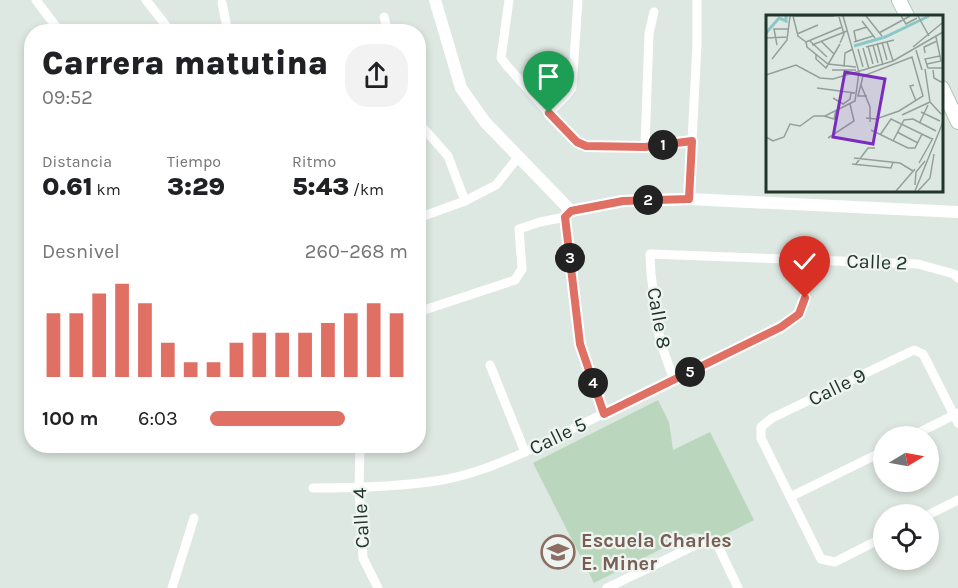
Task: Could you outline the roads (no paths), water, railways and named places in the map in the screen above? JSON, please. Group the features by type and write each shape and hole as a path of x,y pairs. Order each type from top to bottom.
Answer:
{"main road":[{"path":"899,0 906,15"},
{"path":"943,90 958,122"}],"street":[{"path":"36,0 54,24"},
{"path":"146,0 165,24"},
{"path":"435,0 461,88 485,122 519,156 568,214 580,344 604,414"},
{"path":"509,0 501,58 549,113 581,145 645,147 692,141"},
{"path":"549,113 572,88 578,0"},
{"path":"689,199 697,0"},
{"path":"222,3 226,24"},
{"path":"645,147 649,33 654,12"},
{"path":"384,17 386,24"},
{"path":"426,131 448,156 465,201"},
{"path":"426,215 465,201 495,185 519,156"},
{"path":"426,309 515,280 522,268 519,229 623,201 689,199 958,212"},
{"name":"Calle 2","path":"650,254 918,264 954,274 958,278"},
{"name":"Calle 8","path":"650,254 660,341 674,380"},
{"name":"Calle 5","path":"313,488 359,488 443,480 493,467 781,327 799,314 805,298 807,260"},
{"name":"Calle 9","path":"790,497 761,438 761,427 772,418 914,350 923,354 957,417"},
{"path":"490,365 525,452"},
{"path":"936,426 957,417"},
{"name":"Calle 4","path":"360,453 359,488 363,558 378,588"},
{"path":"873,456 790,497 821,559 835,562 873,543"},
{"path":"939,510 958,500"},
{"path":"172,588 194,518"},
{"path":"607,588 704,541 718,546 738,588"}],"place":[{"name":"Escuela Charles E. Miner","path":"558,552"}]}
